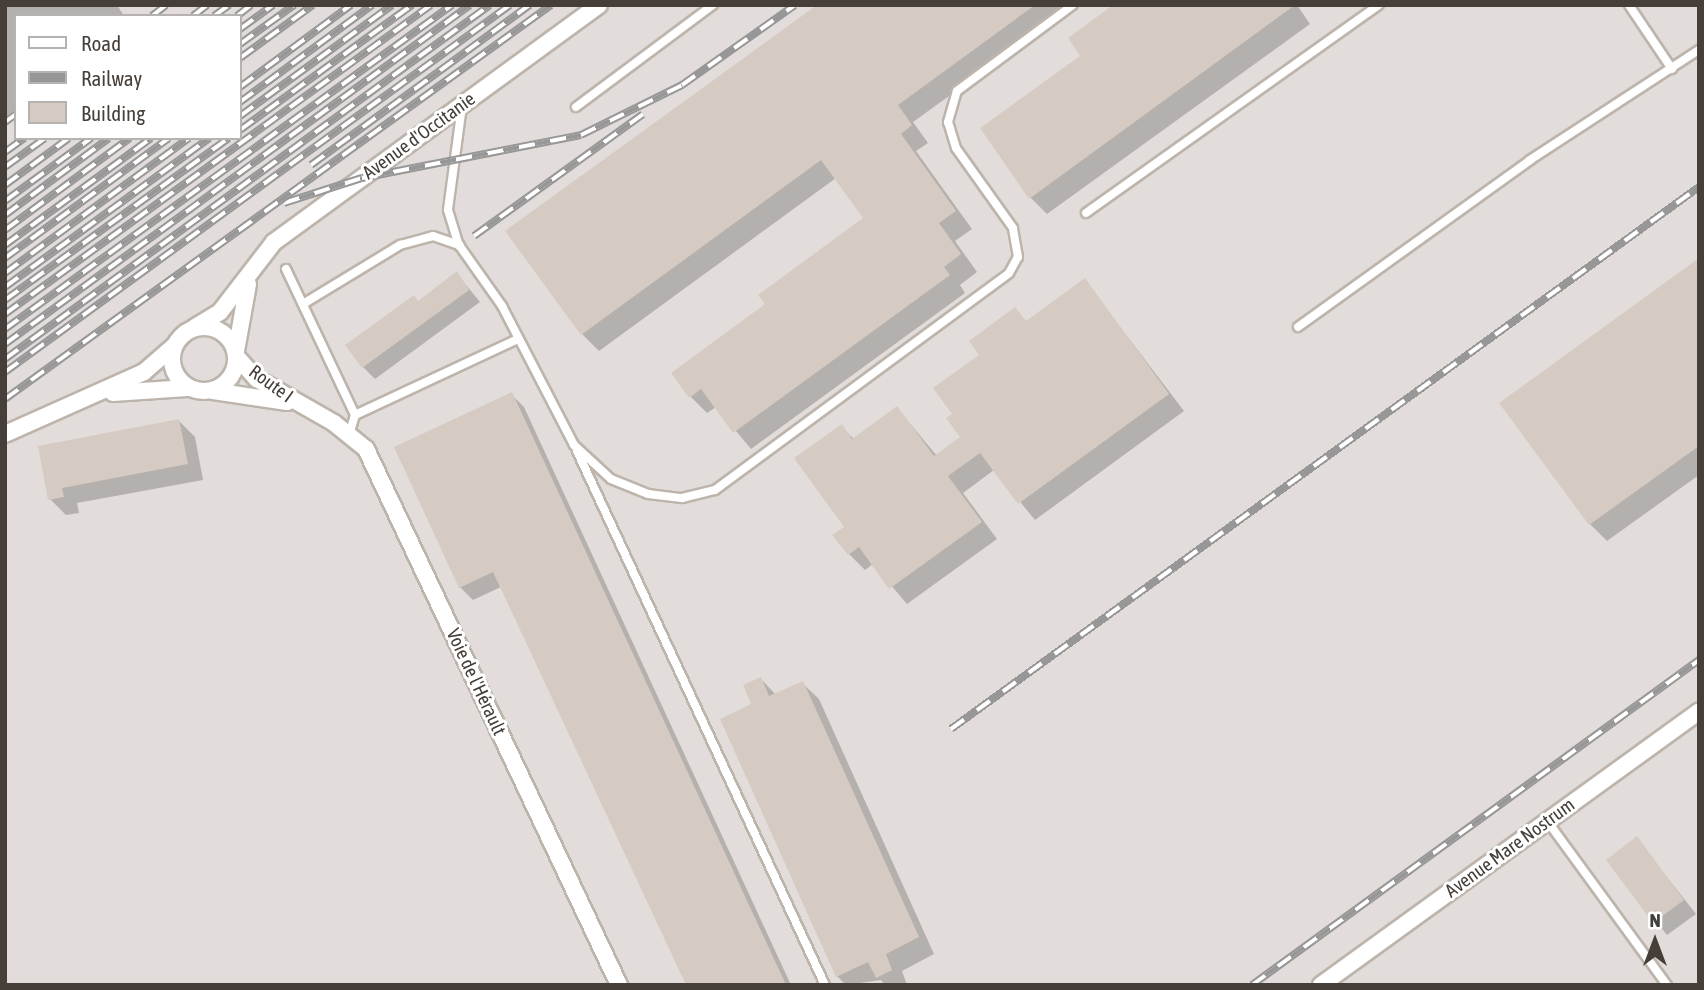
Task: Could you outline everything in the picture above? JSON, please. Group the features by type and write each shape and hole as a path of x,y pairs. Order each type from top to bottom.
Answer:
{"street":[{"name":"Avenue d'Occitanie","path":"5,434 144,372 195,327 220,312 250,278 274,242 599,5"},
{"name":"Avenue d'Occitanie","path":"93,395 149,387 213,391 234,371 239,318 250,278"},
{"path":"195,327 213,328 227,336 236,354"},
{"path":"174,346 171,361 175,377 187,388"},
{"name":"Route I","path":"236,354 257,379 302,405"},
{"name":"Route I","path":"213,391 255,394 302,405"},
{"name":"Voie de l'Hérault","path":"302,405 366,449 619,985"},
{"name":"Avenue Mare Nostrum","path":"1321,985 1699,711"}],"lane":[{"path":"576,107 713,5"},
{"path":"574,445 611,479 648,494 682,498 715,490 1009,273 1018,257 1013,228 956,148 947,122 957,91 1073,5"},
{"path":"1086,213 1379,5"},
{"path":"1629,5 1672,69"},
{"path":"1298,327 1530,160 1699,50"},
{"path":"462,105 448,209 458,244 502,306 574,445 825,985"},
{"path":"303,304 400,244 433,236 458,244"},
{"path":"286,269 355,415 349,435"},
{"path":"355,415 518,339"},
{"path":"1548,821 1667,985"}],"shaded area":[{"path":"5,5 1699,5 1699,985 5,985"}],"building":[{"path":"817,5 1035,5 898,105 912,125 901,134 956,211 939,223 961,254 944,267 950,275 733,433 701,389 689,398 671,373 765,304 758,295 863,218 821,160 581,335 505,231"},
{"path":"1113,5 1295,5 1029,199 980,128 1080,56 1068,38"},
{"path":"1699,258 1699,446 1589,525 1499,403"},
{"path":"457,271 469,290 362,368 345,345 414,295 418,301"},
{"path":"1085,278 1169,394 1018,504 980,453 948,476 982,522 889,589 859,547 848,555 832,535 844,527 794,458 842,424 852,439 897,406 934,456 960,437 946,418 952,414 933,388 979,355 969,341 1015,307 1026,321"},
{"path":"512,392 786,985 686,985 493,572 459,588 394,447"},
{"path":"179,419 188,464 62,488 64,497 48,500 38,446"},
{"path":"761,677 769,696 803,681 919,937 886,954 892,970 876,978 868,962 836,977 720,719 751,704 743,685"},
{"path":"1637,836 1684,900 1653,923 1606,860"}],"railway":[{"path":"155,14 166,5"},
{"path":"196,14 207,5"},
{"path":"217,14 229,5"},
{"path":"240,14 251,5"},
{"path":"242,28 273,5"},
{"path":"242,43 294,5"},
{"path":"242,57 313,5"},
{"path":"242,86 351,5"},
{"path":"242,101 372,5"},
{"path":"242,115 392,5"},
{"path":"242,129 412,5"},
{"path":"5,314 431,5"},
{"path":"5,329 452,5"},
{"path":"5,344 470,5"},
{"path":"5,359 490,5"},
{"path":"5,372 510,5"},
{"path":"311,165 530,5"},
{"path":"5,399 551,5"},
{"path":"284,203 362,178 581,135 682,85 795,5"},
{"path":"474,236 643,114"},
{"path":"5,122 14,115"},
{"path":"5,152 21,140"},
{"path":"5,167 42,140"},
{"path":"5,185 66,140"},
{"path":"5,201 88,140"},
{"path":"5,215 106,140"},
{"path":"5,230 127,140"},
{"path":"5,245 148,140"},
{"path":"5,258 166,140"},
{"path":"5,273 186,140"},
{"path":"5,287 206,140"},
{"path":"5,300 226,140"},
{"path":"951,729 1699,187"},
{"path":"1252,985 1699,660"}]}
